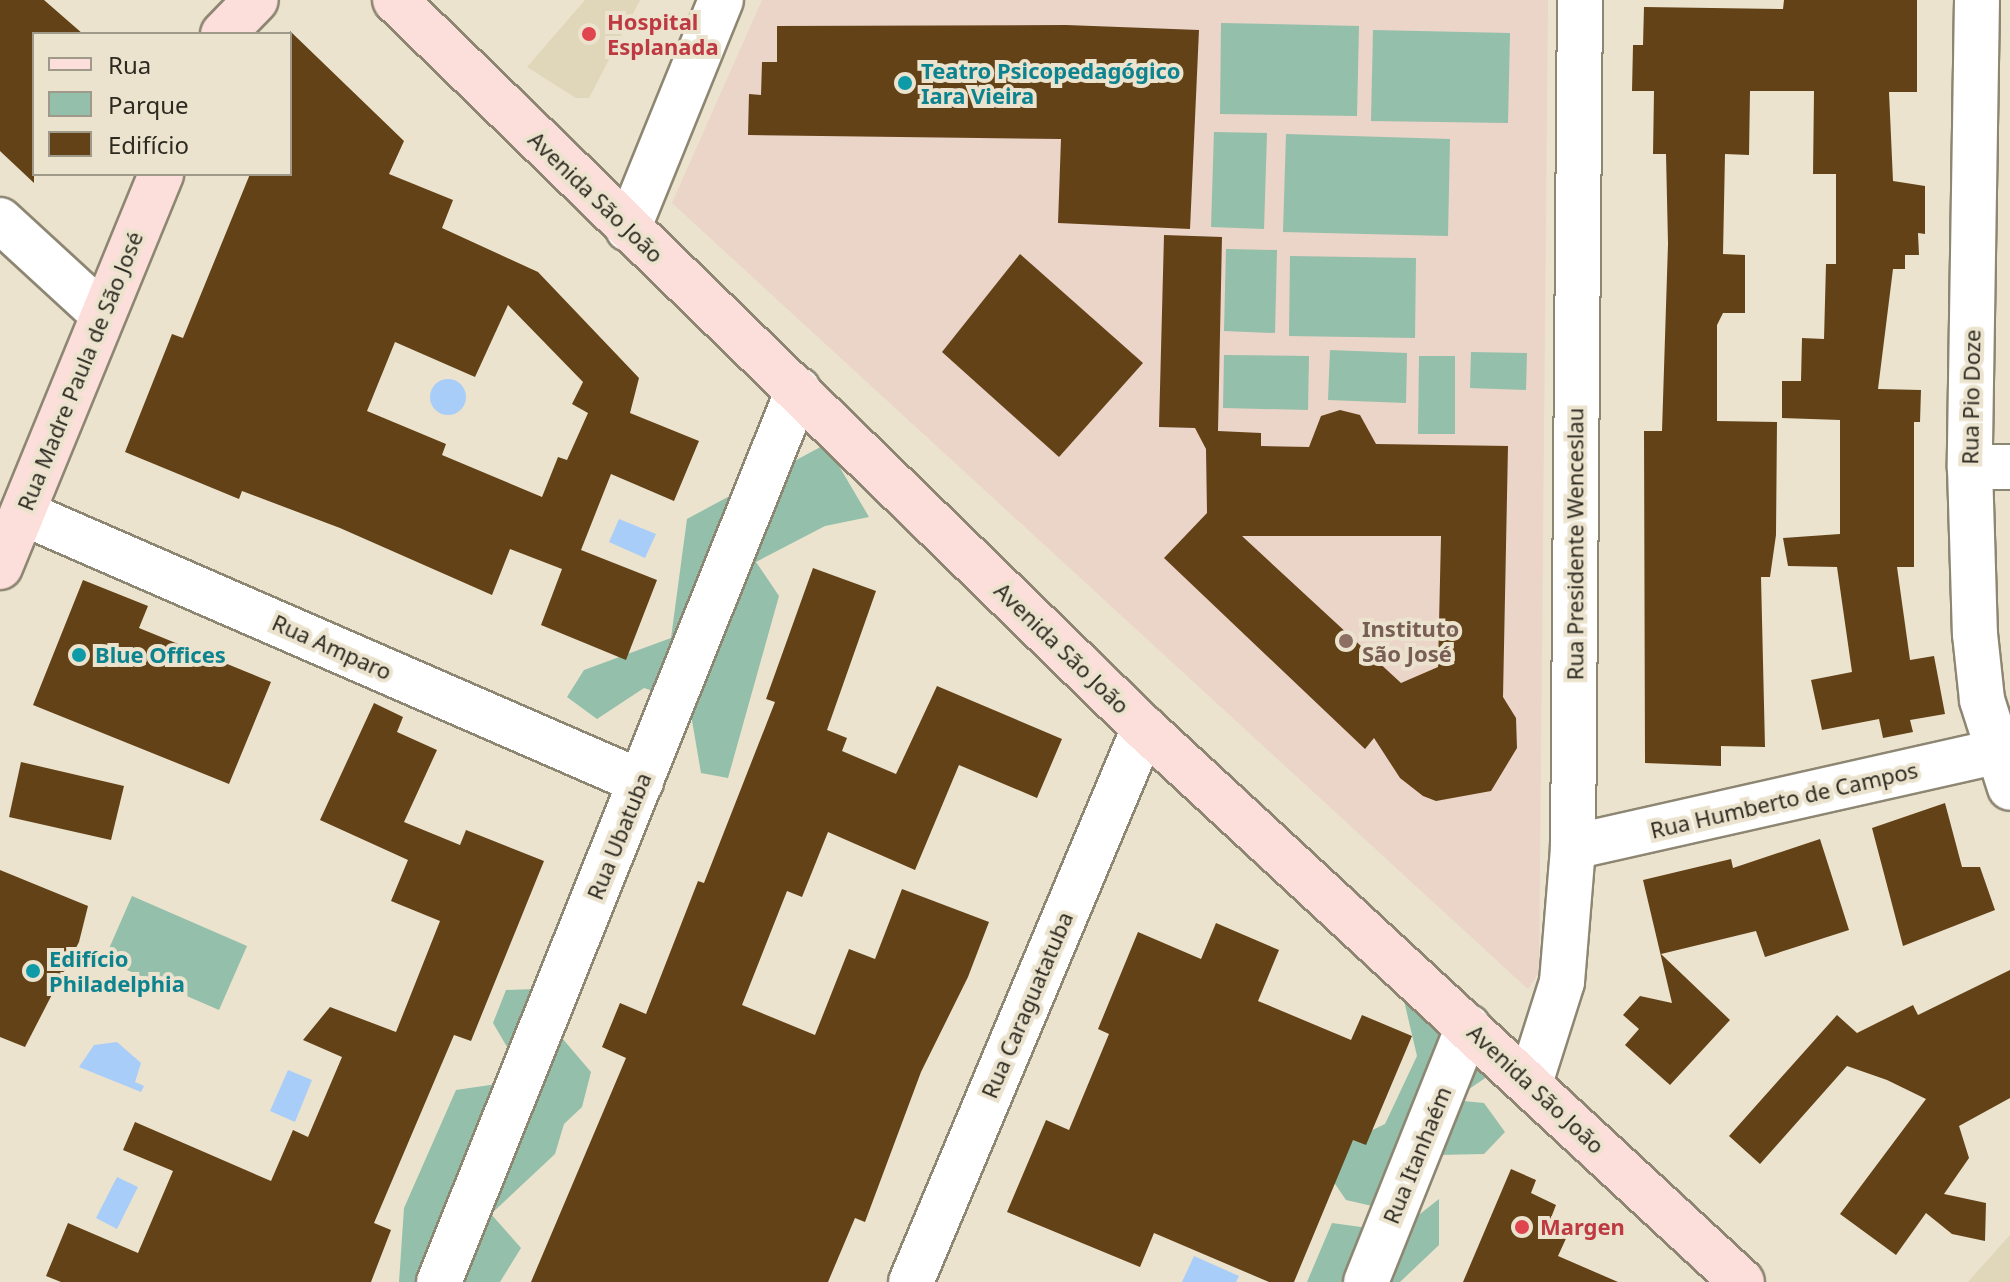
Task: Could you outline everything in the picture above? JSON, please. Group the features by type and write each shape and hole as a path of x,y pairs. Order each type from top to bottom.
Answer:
{"main road":[{"path":"216,0 222,32"},
{"path":"223,32 237,0"},
{"path":"224,32 256,0"},
{"name":"Avenida São João","path":"395,0 1144,728 1742,1282"},
{"name":"Rua Madre Paula de São José","path":"0,567 101,313 160,176"}],"street":[{"path":"628,229 721,0"},
{"name":"Rua Presidente Wenceslau","path":"1530,1083 1562,982 1573,847 1580,0"},
{"name":"Rua Pio Doze","path":"1977,0 1990,467 1975,634 2003,770"},
{"path":"0,220 101,313"},
{"name":"Rua Ubatuba","path":"439,1282 798,390"},
{"name":"Rua Amparo","path":"23,513 641,782"},
{"name":"Rua Caraguatatuba","path":"911,1282 1144,728"},
{"name":"Rua Humberto de Campos","path":"1573,847 2003,770"},
{"name":"Rua Itanhaém","path":"1366,1282 1468,1027"}],"shaded area":[{"name":"Hospital Esplanada","path":"585,0 640,0 589,98 576,98 527,67"},
{"name":"Instituto São José","path":"762,0 1548,0 1539,972 1528,989 672,203"},
{"path":"2010,1235 2010,1282 1968,1282"}],"green space":[{"path":"1221,23 1359,26 1357,116 1220,114"},
{"path":"1373,30 1510,33 1508,123 1371,121"},
{"path":"1214,132 1267,133 1264,229 1211,227"},
{"path":"1286,134 1450,139 1448,236 1283,232"},
{"path":"1226,249 1277,250 1275,333 1224,331"},
{"path":"1290,256 1416,258 1415,338 1289,336"},
{"path":"1330,350 1407,353 1406,403 1328,400"},
{"path":"1471,352 1527,353 1526,390 1470,388"},
{"path":"1224,355 1309,356 1308,410 1223,408"},
{"path":"1419,356 1455,356 1455,434 1418,434"},
{"path":"826,444 869,517 825,526 756,562 779,596 728,778 701,773 689,703 644,688 597,719 567,697 584,670 671,638 687,519"},
{"path":"132,896 247,946 219,1010 104,960"},
{"path":"536,989 533,1004 591,1072 582,1107 564,1124 555,1154 491,1214 521,1248 500,1282 399,1282 404,1208 456,1090 497,1084 510,1052 493,1023 506,990"},
{"path":"1402,992 1494,1072 1453,1100 1484,1103 1505,1132 1484,1154 1437,1155 1381,1208 1346,1200 1329,1175 1339,1146 1385,1124 1417,1056"},
{"path":"1439,1199 1439,1245 1400,1282 1307,1282 1332,1223 1397,1232"}],"water":[{"path":"448,379 460,385 466,397 460,409 448,415 436,409 430,397 436,385"},
{"path":"619,519 656,534 645,558 609,542"},
{"path":"117,1042 141,1063 135,1082 144,1086 141,1092 79,1067 94,1045"},
{"path":"288,1070 312,1080 295,1122 270,1111"},
{"path":"117,1177 138,1187 117,1229 96,1218"},
{"path":"1194,1256 1239,1276 1236,1282 1182,1282"}],"building":[{"path":"0,0 44,0 81,32 32,32 34,183 0,151"},
{"path":"1784,0 1917,0 1917,92 1889,92 1893,181 1925,186 1925,234 1918,233 1919,255 1905,255 1905,269 1893,269 1878,389 1921,390 1920,422 1914,422 1914,567 1897,567 1910,660 1934,656 1945,714 1910,720 1913,732 1883,738 1879,719 1822,730 1811,680 1852,672 1837,567 1788,566 1783,538 1840,534 1840,420 1782,418 1782,381 1801,381 1802,338 1824,339 1826,264 1836,264 1836,174 1813,174 1814,91 1750,91 1749,155 1725,154 1723,254 1745,255 1745,313 1723,313 1717,325 1717,421 1777,422 1776,535 1770,577 1761,577 1765,747 1721,746 1721,766 1645,763 1644,431 1662,431 1668,244 1666,154 1653,154 1654,91 1632,91 1633,45 1643,45 1644,7 1783,9"},
{"path":"1066,25 1199,30 1190,229 1058,223 1061,139 748,135 749,94 761,95 762,62 777,62 777,26"},
{"path":"292,33 404,141 389,174 453,200 442,228 538,272 639,378 630,413 699,441 674,501 611,474 581,550 657,580 626,660 541,625 562,569 510,549 492,595 340,528 242,491 239,499 125,452 172,334 183,338 249,176 292,176","holes":["508,305 583,382 572,404 588,413 567,460 558,457 542,497 442,455 446,444 367,411 395,342 475,377"]},
{"path":"1164,235 1222,237 1218,431 1261,433 1261,446 1309,447 1321,416 1340,410 1360,415 1376,444 1508,446 1503,697 1516,718 1517,748 1491,791 1436,801 1423,796 1400,778 1374,738 1365,749 1164,558 1207,513 1206,449 1195,428 1159,427","holes":["1242,536 1441,536 1438,667 1401,683"]},
{"path":"1020,254 1143,363 1059,457 942,352"},
{"path":"813,568 876,591 827,730 847,738 842,751 896,774 937,686 1062,739 1037,798 959,765 915,870 828,832 802,897 787,891 742,1005 815,1035 849,949 875,959 902,889 989,922 968,977 921,1072 865,1222 855,1218 828,1282 531,1282 626,1058 602,1047 620,1003 646,1014 698,881 704,883 775,702 766,699"},
{"path":"83,580 148,606 139,628 271,682 229,784 33,705"},
{"path":"374,703 403,717 397,732 437,750 404,822 460,845 466,830 544,861 471,1041 454,1035 374,1223 391,1230 371,1282 61,1282 46,1276 68,1223 138,1253 173,1171 123,1150 135,1122 271,1181 293,1130 308,1137 342,1057 303,1040 330,1007 396,1032 440,921 391,901 408,860 320,820"},
{"path":"21,762 124,786 111,840 9,817"},
{"path":"1945,803 1962,867 1980,867 1995,910 1903,946 1872,828"},
{"path":"1820,839 1849,930 1765,957 1756,931 1661,954 1730,1020 1670,1085 1625,1045 1639,1029 1623,1015 1640,996 1672,1003 1643,880 1731,859 1733,868"},
{"name":"Edifício Philadelphia","path":"0,870 88,906 79,942 25,1047 0,1037"},
{"path":"1216,923 1279,950 1258,1001 1351,1040 1362,1015 1412,1036 1366,1145 1353,1140 1294,1282 1269,1282 1154,1233 1140,1267 1007,1212 1046,1120 1069,1130 1109,1034 1098,1029 1138,932 1201,959"},
{"path":"2010,970 2010,1098 1959,1126 1969,1158 1944,1194 1986,1203 1985,1241 1952,1234 1926,1213 1896,1255 1840,1214 1926,1099 1887,1080 1847,1066 1760,1164 1729,1136 1837,1015 1857,1033 1913,1005 1918,1015"},
{"name":"Margen","path":"1511,1169 1536,1180 1531,1193 1556,1205 1549,1223 1569,1232 1558,1256 1618,1282 1463,1282"}],"place":[{"name":"Hospital Esplanada","path":"589,34"},
{"name":"Teatro Psicopedagógico Iara Vieira","path":"905,83"},
{"name":"Instituto São José","path":"1346,641"},
{"name":"Blue Offices","path":"79,655"},
{"name":"Edifício Philadelphia","path":"33,971"},
{"name":"Margen","path":"1522,1227"}]}
